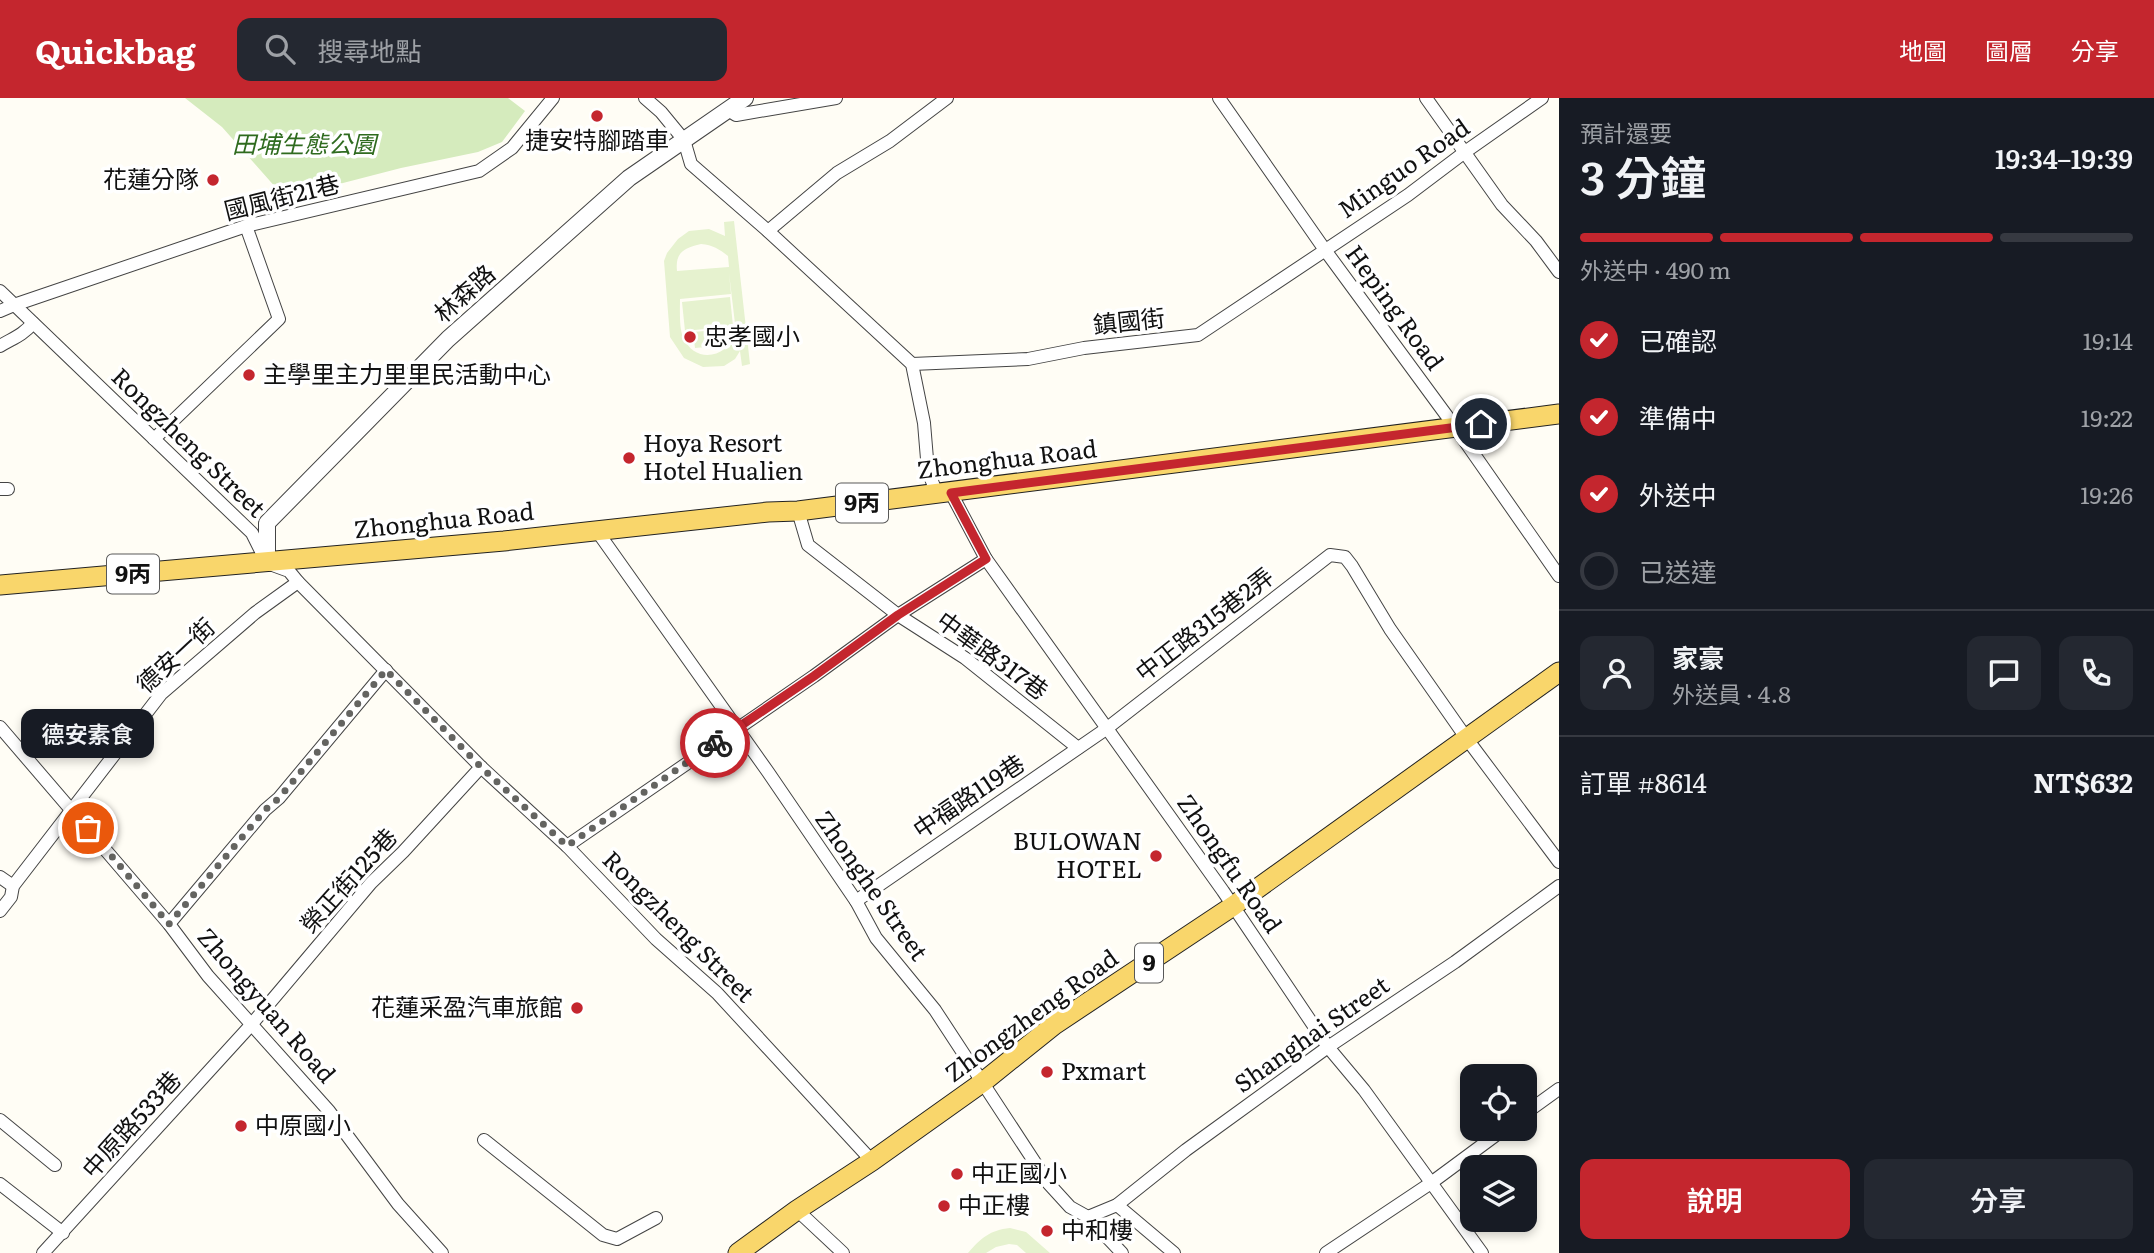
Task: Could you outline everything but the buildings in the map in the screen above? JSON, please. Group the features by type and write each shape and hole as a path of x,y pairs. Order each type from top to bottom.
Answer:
{"main road":[{"name":"Zhonghua Road","path":"0,585 267,563 761,512 798,511 1559,414"},
{"name":"Zhongzheng Road","path":"738,1253 983,1082 1054,1025 1233,906 1559,672"}],"street":[{"name":"國風街21巷","path":"0,311 246,226 479,171 512,148 553,98"},
{"path":"645,98 684,140 691,164 912,364 924,423 928,471 944,494"},
{"name":"林森路","path":"267,563 267,523 448,339 629,178 745,98"},
{"path":"728,110 736,116 836,98"},
{"path":"768,231 837,173 891,141 947,98"},
{"name":"Heping Road","path":"1219,98 1559,576"},
{"path":"1426,98 1502,205 1536,241 1559,272"},
{"name":"Minguo Road","path":"1325,250 1408,195 1542,98"},
{"path":"155,439 279,319 246,226"},
{"name":"鎮國街","path":"912,364 1028,359 1084,348 1198,335 1325,250"},
{"name":"Rongzheng Street","path":"0,291 252,533 267,563 289,570 481,767 567,846 656,939 717,993 872,1161"},
{"path":"0,346 23,335 33,323"},
{"name":"Zhongfu Road","path":"944,494 986,559 1138,770 1328,1047 1364,1090 1482,1253"},
{"name":"中華路317巷","path":"798,511 808,545 898,615 965,658 1078,748"},
{"name":"Zhonghe Street","path":"597,531 856,901 876,937 935,1010 1049,1184 1070,1207 1088,1217 1122,1253"},
{"name":"中正路315巷2弄","path":"1106,729 1329,555 1345,557 1352,566 1390,629 1466,739"},
{"path":"567,846 898,615 986,559"},
{"name":"德安一街","path":"0,911 11,897 13,886 160,694 255,613 298,582"},
{"path":"169,924 386,670"},
{"name":"Zhongyuan Road","path":"0,727 169,924 208,976 329,1111 398,1204 442,1253"},
{"name":"中福路119巷","path":"856,901 1106,729"},
{"path":"1466,739 1559,862"},
{"name":"榮正街125巷","path":"251,1025 371,883 481,767"},
{"path":"0,877 13,886"},
{"name":"Shanghai Street","path":"1088,1217 1117,1205 1186,1150 1328,1047 1455,962 1559,886"},
{"name":"中原路533巷","path":"43,1253 251,1025"},
{"path":"1537,1105 1559,1089"},
{"path":"0,1120 55,1166"},
{"path":"484,1140 603,1235 617,1239 656,1219"},
{"path":"1326,1253 1431,1183 1488,1141"},
{"path":"0,1184 63,1233"},
{"path":"1117,1205 1174,1253"},
{"path":"796,1210 843,1253"}],"green space":[{"name":"田埔生態公園","path":"185,98 508,98 525,111 502,142 478,152 401,168 285,198 222,127"},
{"path":"734,221 750,364 742,366 740,351 735,359 724,366 703,367 684,358 670,337 664,261 678,239 689,231 709,229 725,236 724,222","holes":["701,244 716,248 728,256 729,267 677,271 679,255 690,247","729,273 736,332 726,348 711,355 703,355 688,346 683,337 680,299 731,294"]},
{"path":"730,297 733,326 685,331 682,302"},
{"path":"728,329 729,345 695,348 693,332"},
{"path":"1010,1228 1026,1232 1050,1253 1026,1253 1017,1245 1009,1244 986,1253 968,1253 986,1236"}],"way so far":[{"path":"88,828 169,924 386,670 481,767 567,846 715,743"}],"place":[{"name":"捷安特腳踏車","path":"597,116"},
{"name":"花蓮分隊","path":"213,180"},
{"name":"忠孝國小","path":"690,337"},
{"name":"主學里主力里里民活動中心","path":"249,375"},
{"name":"Hoya Resort Hotel Hualien","path":"629,458"},
{"name":"德安素食","path":"88,828"},
{"name":"BULOWAN HOTEL","path":"1156,856"},
{"name":"花蓮采盈汽車旅館","path":"577,1008"},
{"name":"Pxmart","path":"1047,1072"},
{"name":"中原國小","path":"241,1126"},
{"name":"中正國小","path":"957,1174"},
{"name":"中正樓","path":"944,1206"},
{"name":"中和樓","path":"1047,1231"}],"route":[{"path":"715,743 898,615 986,559 951,493 1481,424"}]}
